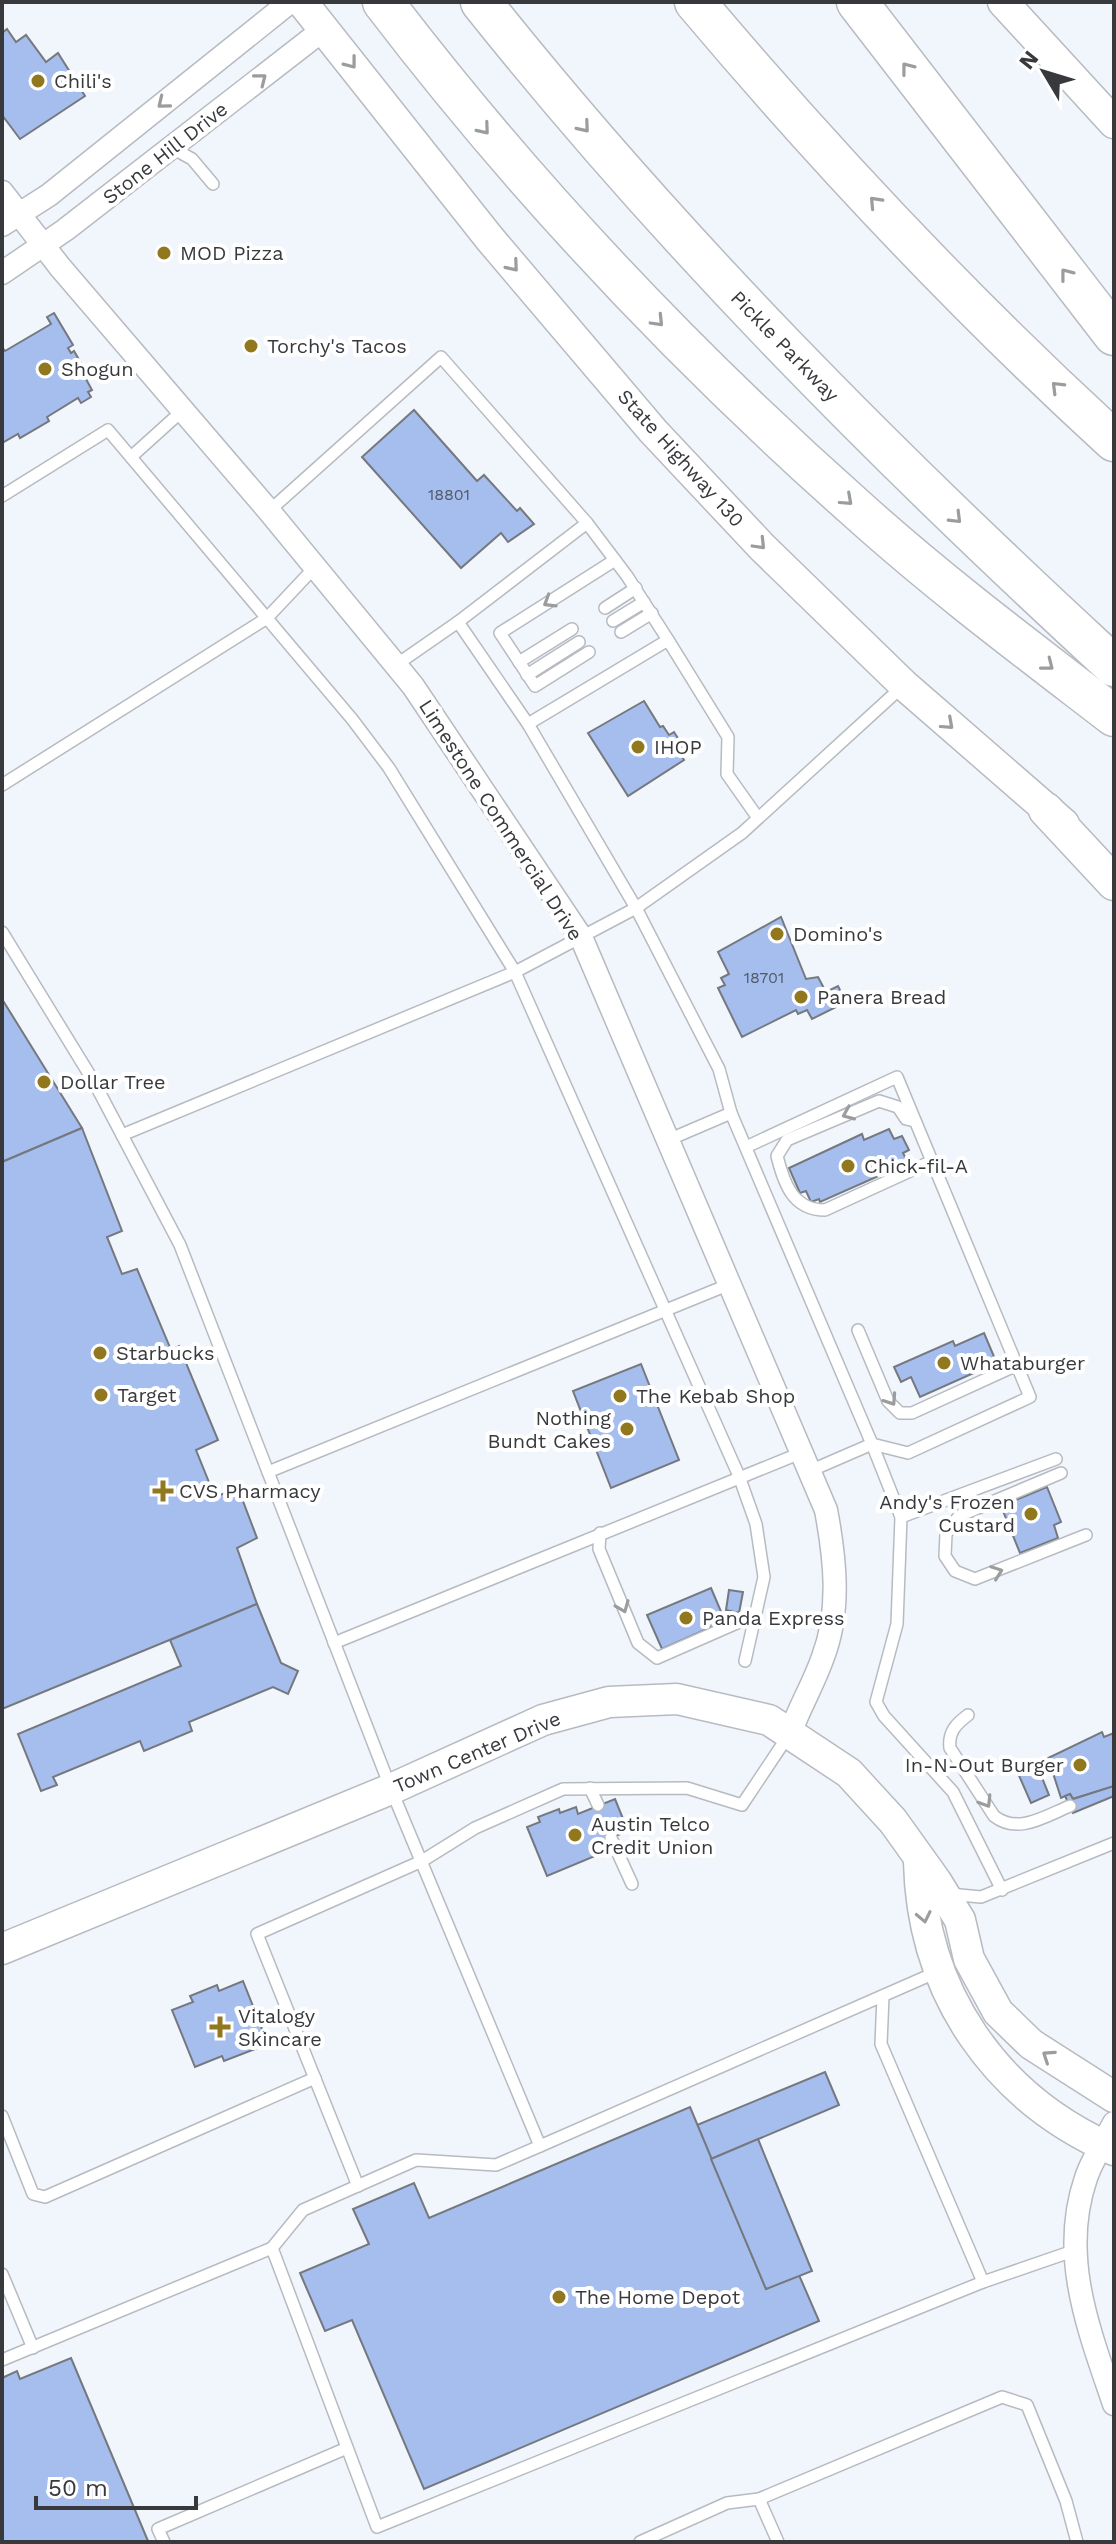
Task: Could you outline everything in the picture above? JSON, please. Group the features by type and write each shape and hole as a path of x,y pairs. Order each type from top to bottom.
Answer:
{"highway":[{"path":"383,2 508,159 674,337 860,513 969,604 1114,716"},
{"name":"Pickle Parkway","path":"481,2 610,157 814,378 993,555 1114,666"},
{"path":"695,2 929,260 1114,441"},
{"path":"857,2 1114,335"}],"main road":[{"path":"1046,810 1114,883"}],"street":[{"name":"Stone Hill Drive","path":"11,220 290,2"},
{"name":"State Highway 130","path":"302,2 490,239 653,431 762,547 904,685 1046,810 1114,861"},
{"path":"1006,3 1114,123"},
{"name":"Stone Hill Drive","path":"2,273 172,148 324,29"},
{"name":"Limestone Commercial Drive","path":"2,192 11,220 43,245 396,665 581,937 808,1461 826,1510 835,1556 834,1612 824,1656 791,1731"},
{"name":"Town Center Drive","path":"2,1949 391,1789 543,1720 609,1702 677,1699 769,1720 791,1731 849,1773 893,1821 919,1862 944,1893 960,1920 969,1959 998,2012 1031,2044 1114,2097"},
{"name":"Town Center Drive","path":"919,1862 920,1898 937,1972 978,2045 1008,2080 1043,2108 1110,2139"},
{"path":"937,1972 969,1959"},
{"path":"1110,2139 1086,2176 1073,2251 1077,2281 1114,2404"}],"lane":[{"path":"172,148 192,159 213,184"},
{"path":"269,511 441,357 587,523 636,588 728,737 727,774 758,818"},
{"path":"131,457 182,411"},
{"path":"2,496 108,430 389,768 515,972 739,1476 756,1524 764,1577 745,1661"},
{"path":"396,665 458,622 587,523"},
{"path":"589,652 535,686 500,633 615,560"},
{"path":"2,785 267,618 315,567"},
{"path":"605,608 636,588"},
{"path":"613,621 644,602"},
{"path":"621,632 652,613"},
{"path":"458,622 528,724 636,908 719,1069 731,1113 901,1517 897,1624 876,1702 884,1716 953,1792 1002,1890"},
{"path":"519,662 572,629"},
{"path":"528,724 668,640"},
{"path":"527,675 579,642"},
{"path":"122,1135 515,972 636,908 758,818 904,685"},
{"path":"2,932 122,1135 180,1245 391,1789 540,2146"},
{"path":"334,1643 739,1476 872,1444 908,1453 1030,1397 897,1077 746,1147"},
{"path":"915,1121 906,1119 898,1107 879,1101 787,1140 777,1156 782,1175 796,1202 809,1210 825,1210 932,1161"},
{"path":"668,1140 731,1113"},
{"path":"268,1472 730,1284"},
{"path":"858,1330 888,1401 900,1413 912,1413 1017,1365"},
{"path":"901,1517 1056,1459"},
{"path":"1061,1473 959,1516 946,1534 945,1556 955,1571 975,1579 1086,1535"},
{"path":"600,1533 599,1549 638,1643 649,1654 657,1658 755,1615"},
{"path":"968,1715 955,1725 949,1738 950,1748 994,1816 1005,1824 1019,1826 1070,1806"},
{"path":"358,2186 257,1934 422,1861 475,1828 563,1789 687,1788 742,1805 791,1731"},
{"path":"590,1788 598,1805"},
{"path":"611,1838 632,1884"},
{"path":"944,1893 981,1897 1114,1843"},
{"path":"960,1920 981,1897"},
{"path":"2,2360 272,2248 303,2210 416,2160 496,2165 937,1972"},
{"path":"883,1996 881,2044 983,2282"},
{"path":"2,2116 33,2194 45,2197 315,2078"},
{"path":"272,2248 377,2527 983,2282 1073,2251"},
{"path":"2,2274 33,2348"},
{"path":"640,2542 727,2503 759,2499 1002,2397 1027,2405 1066,2501 1077,2542"},
{"path":"164,2542 158,2529 347,2448"},
{"path":"759,2499 778,2542"}],"building":[{"name":"Chili's","path":"7,29 16,42 26,35 46,62 58,53 85,96 20,139 2,115 2,33"},
{"path":"54,313 73,345 68,348 71,353 74,351 89,377 86,379 92,390 88,392 91,397 81,403 78,398 47,417 49,421 20,438 18,434 2,443 2,347 5,351 51,324 47,317"},
{"path":"414,410 477,481 484,475 517,511 520,508 534,524 508,542 501,533 461,568 362,457"},
{"name":"IHOP","path":"644,701 660,727 663,726 669,735 674,732 683,746 677,749 684,760 628,796 588,733"},
{"path":"781,917 806,979 818,977 826,992 838,986 846,1002 812,1019 807,1010 798,1014 796,1010 742,1037 718,988 725,985 721,978 729,974 718,952"},
{"path":"2,999 82,1128 2,1162"},
{"name":"Target","path":"82,1128 122,1231 107,1237 122,1274 137,1269 171,1350 179,1346 218,1440 196,1450 215,1497 238,1488 257,1538 237,1548 257,1604 2,1709 2,1162"},
{"name":"Chick-fil-A","path":"889,1129 894,1139 902,1136 909,1150 903,1153 908,1163 820,1202 819,1199 811,1202 806,1191 800,1193 789,1168 862,1134 864,1140"},
{"name":"Whataburger","path":"984,1333 995,1359 974,1368 976,1372 920,1397 911,1377 901,1382 894,1367 953,1341 955,1346"},
{"path":"641,1364 679,1460 611,1488 573,1391"},
{"name":"Andy's Frozen Custard","path":"1047,1487 1061,1522 1054,1525 1058,1538 1020,1553 1001,1506"},
{"name":"Panda Express","path":"711,1588 725,1621 662,1649 647,1615"},
{"path":"729,1590 743,1592 739,1613 726,1610"},
{"path":"257,1604 281,1663 298,1671 288,1694 273,1687 189,1722 192,1731 144,1751 140,1741 53,1777 57,1785 41,1791 18,1734 181,1666 170,1640"},
{"name":"In-N-Out Burger","path":"1102,1732 1104,1737 1114,1733 1114,1786 1073,1799 1070,1794 1061,1798 1052,1770 1048,1771 1044,1760"},
{"path":"1036,1763 1049,1795 1031,1803 1017,1771"},
{"path":"1114,1786 1114,1796 1073,1813 1065,1796 1070,1794 1073,1799"},
{"name":"Austin Telco Credit Union","path":"615,1799 628,1831 591,1846 595,1856 547,1876 527,1827 540,1822 538,1817 559,1809 560,1813 576,1807 578,1814"},
{"name":"Vitalogy Skincare","path":"243,1981 268,2044 224,2061 222,2056 195,2067 172,2010 193,2002 190,1996 217,1985 219,1991"},
{"path":"825,2072 839,2105 711,2159 697,2125"},
{"name":"The Home Depot","path":"690,2107 766,2289 799,2275 819,2321 424,2489 352,2320 325,2331 300,2273 369,2244 353,2209 414,2183 429,2218"},
{"path":"758,2139 812,2271 766,2289 711,2159"},
{"path":"71,2358 148,2541 2,2542 2,2378 17,2371 20,2379"}],"place":[{"name":"Chili's","path":"38,81"},
{"name":"MOD Pizza","path":"164,253"},
{"name":"Torchy's Tacos","path":"251,346"},
{"name":"Shogun","path":"45,369"},
{"name":"IHOP","path":"638,747"},
{"name":"Domino's","path":"777,934"},
{"name":"Panera Bread","path":"801,997"},
{"name":"Dollar Tree","path":"44,1082"},
{"name":"Chick-fil-A","path":"848,1166"},
{"name":"Starbucks","path":"100,1353"},
{"name":"Whataburger","path":"944,1363"},
{"name":"Target","path":"101,1395"},
{"name":"The Kebab Shop","path":"620,1396"},
{"name":"Nothing Bundt Cakes","path":"627,1429"},
{"name":"CVS Pharmacy","path":"163,1491"},
{"name":"Andy's Frozen Custard","path":"1031,1514"},
{"name":"Panda Express","path":"686,1618"},
{"name":"In-N-Out Burger","path":"1080,1765"},
{"name":"Austin Telco Credit Union","path":"575,1835"},
{"name":"Vitalogy Skincare","path":"220,2027"},
{"name":"The Home Depot","path":"559,2297"}]}
